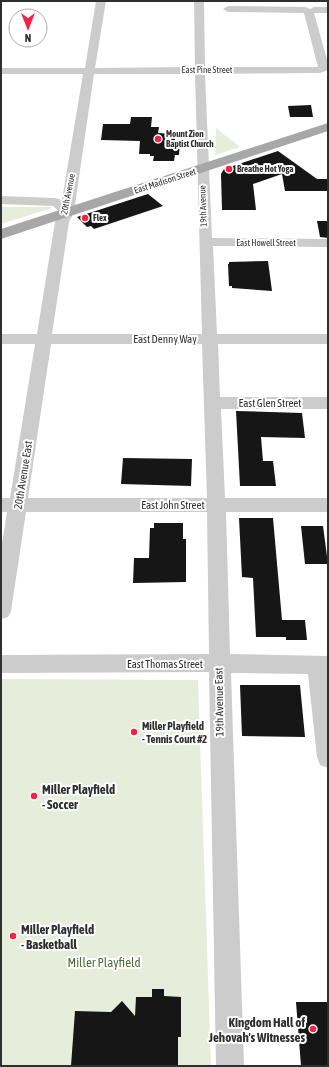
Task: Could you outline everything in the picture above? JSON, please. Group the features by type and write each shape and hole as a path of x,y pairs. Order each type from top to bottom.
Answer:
{"main road":[{"name":"East Madison Street","path":"1,234 64,204 202,169 328,128"}],"street":[{"name":"20th Avenue","path":"44,339 64,204 70,188 101,1"},
{"name":"19th Avenue","path":"199,1 202,169 210,339"},
{"path":"309,8 325,72"},
{"path":"228,10 309,8 328,10"},
{"name":"East Pine Street","path":"1,71 200,70 325,72"},
{"path":"1,200 55,202 61,206 64,204"},
{"name":"East Howell Street","path":"205,242 328,243"},
{"name":"East Denny Way","path":"1,338 328,340"},
{"name":"20th Avenue East","path":"1,608 10,505 44,339"},
{"name":"19th Avenue East","path":"210,339 216,505 218,663 230,1066"},
{"name":"East Glen Street","path":"212,403 328,403"},
{"name":"East John Street","path":"10,505 328,505"},
{"name":"East Thomas Street","path":"1,664 218,663 323,665"},
{"path":"323,665 328,757"}],"green space":[{"path":"216,128 240,147 215,155"},
{"path":"1,207 51,207 52,208 1,224"},
{"name":"Miller Playfield","path":"1,679 198,680 211,1066 1,1066"}],"building":[{"path":"311,105 313,117 290,117 288,106"},
{"name":"Mount Zion Baptist Church","path":"131,117 152,117 151,127 159,127 158,133 175,134 175,140 180,140 179,155 175,155 174,161 153,161 154,156 150,156 150,154 139,154 140,141 101,140 103,124 130,124"},
{"path":"278,151 317,179 328,179 328,191 285,191 282,174 253,184 256,210 222,210 221,174 224,169"},
{"path":"148,194 163,206 94,229 91,226 87,227 77,217"},
{"path":"317,221 328,221 328,238 320,237"},
{"path":"268,261 272,291 232,288 232,286 229,286 229,262"},
{"path":"236,411 302,413 305,438 261,437 263,461 273,461 276,486 240,486"},
{"path":"123,458 192,459 191,486 121,484"},
{"path":"239,518 273,518 282,620 305,620 307,640 286,640 286,637 256,637 253,578 242,577"},
{"path":"154,523 183,523 183,539 186,539 186,582 133,583 134,558 149,558 150,528 154,528"},
{"path":"301,526 323,526 328,564 305,564"},
{"path":"240,685 300,685 305,737 242,736"},
{"path":"152,989 164,989 164,996 181,997 181,1037 178,1037 178,1066 71,1066 75,1011 111,1012 122,1001 135,1016 136,997 152,997"},
{"name":"Kingdom Hall of Jehovah's Witnesses","path":"296,1002 328,1002 328,1066 301,1066"}],"place":[{"name":"Mount Zion Baptist Church","path":"158,139"},
{"name":"Breathe Hot Yoga","path":"229,169"},
{"name":"Flex","path":"85,218"},
{"name":"Miller Playfield - Tennis Court #2","path":"134,732"},
{"name":"Miller Playfield - Soccer","path":"34,796"},
{"name":"Miller Playfield - Basketball","path":"13,936"},
{"name":"Kingdom Hall of Jehovah's Witnesses","path":"313,1029"}]}
